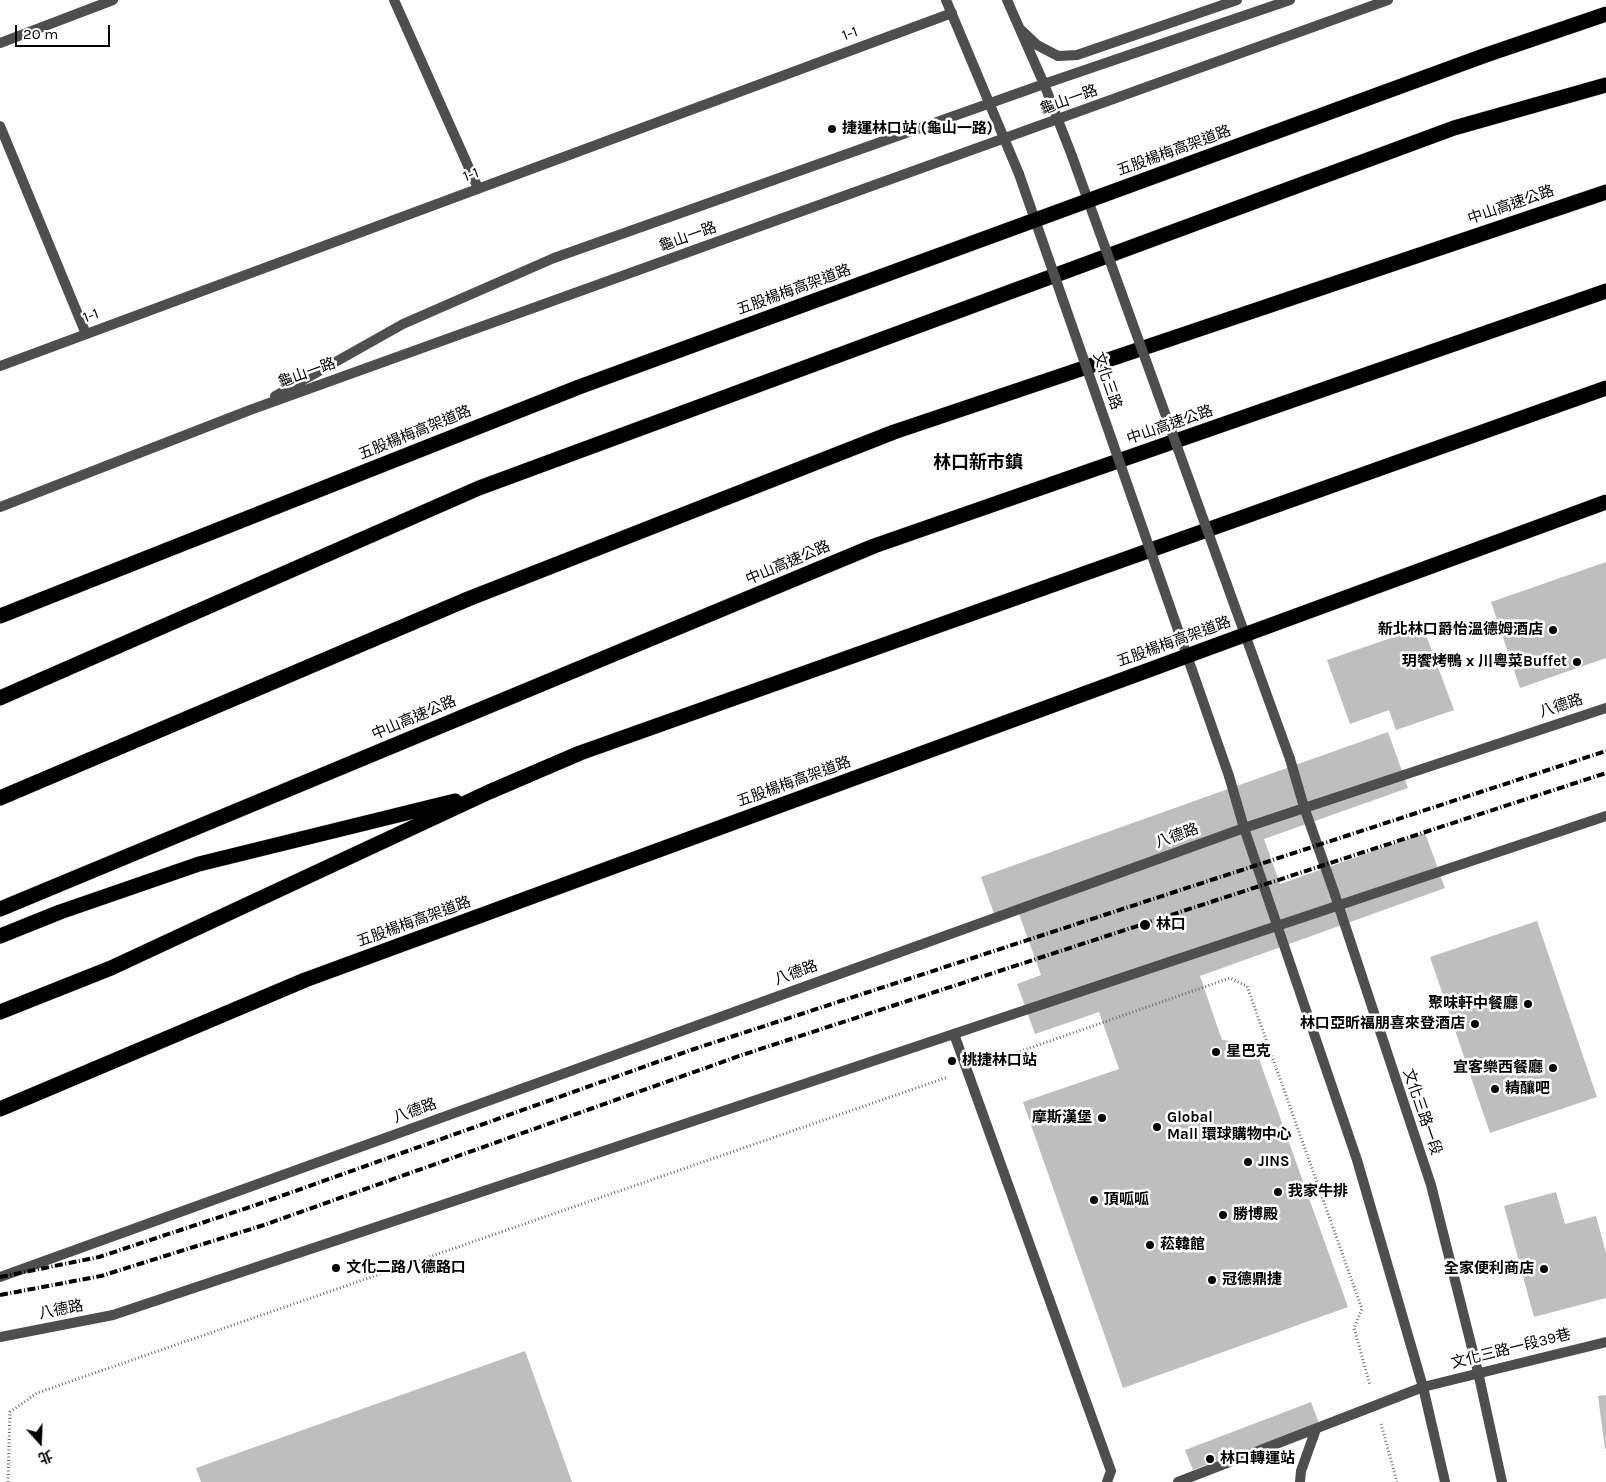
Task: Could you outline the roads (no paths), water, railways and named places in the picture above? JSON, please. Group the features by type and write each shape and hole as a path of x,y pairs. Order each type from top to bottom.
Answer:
{"highway":[{"name":"五股楊梅高架道路","path":"0,616 579,387 1477,58 1606,14"},
{"path":"0,698 479,488 1454,128 1606,85"},
{"name":"中山高速公路","path":"0,798 468,599 894,432 1606,192"},
{"name":"中山高速公路","path":"0,909 874,546 1606,291"},
{"path":"0,1012 111,968 489,792 580,753 1603,390"},
{"name":"五股楊梅高架道路","path":"0,1109 304,980 1606,502"},
{"path":"0,936 60,912 199,864 489,792"}],"street":[{"path":"0,43 113,0"},
{"path":"394,0 478,188"},
{"name":"文化三路","path":"946,0 1019,174 1229,776 1244,828"},
{"path":"1007,0 1058,120"},
{"path":"1021,30 1037,45 1058,56 1077,55 1237,0"},
{"path":"250,410 403,324 554,258 990,102 1290,0"},
{"name":"龜山一路","path":"0,507 250,410 1388,0"},
{"name":"1-1","path":"0,366 952,12"},
{"name":"文化三路一段","path":"1058,120 1290,759 1304,807 1431,1185 1478,1372 1502,1482"},
{"path":"0,126 86,334"},
{"name":"八德路","path":"0,1276 1244,828 1606,708"},
{"name":"八德路","path":"0,1337 113,1315 1606,816"},
{"path":"1244,828 1357,1160 1423,1387 1445,1482"},
{"path":"954,1034 1111,1470 1107,1482"},
{"name":"文化三路一段39巷","path":"1178,1482 1423,1387 1606,1342"},
{"path":"1300,1482 1300,1471 1316,1429"}],"railway":[{"path":"0,1277 99,1257 256,1205 691,1050 1606,751"},
{"path":"0,1295 101,1276 264,1225 742,1055 1606,773"}],"place":[{"name":"捷運林口站 (龜山一路)","path":"832,129"},
{"name":"新北林口爵怡溫德姆酒店","path":"1553,630"},
{"name":"玥饗烤鴨 x 川粵菜Buffet","path":"1577,662"},
{"name":"林口","path":"1145,925"},
{"name":"聚味軒中餐廳","path":"1528,1004"},
{"name":"林口亞昕福朋喜來登酒店","path":"1475,1024"},
{"name":"星巴克","path":"1216,1052"},
{"name":"桃捷林口站","path":"952,1061"},
{"name":"宜客樂西餐廳","path":"1553,1068"},
{"name":"精釀吧","path":"1495,1089"},
{"name":"摩斯漢堡","path":"1102,1118"},
{"name":"Global Mall 環球購物中心","path":"1157,1127"},
{"name":"JINS","path":"1248,1162"},
{"name":"我家牛排","path":"1278,1192"},
{"name":"頂呱呱","path":"1094,1200"},
{"name":"勝博殿","path":"1223,1215"},
{"name":"菘韓館","path":"1150,1245"},
{"name":"文化二路八德路口","path":"336,1268"},
{"name":"全家便利商店","path":"1544,1269"},
{"name":"冠德鼎捷","path":"1212,1280"},
{"name":"林口轉運站","path":"1210,1459"}],"district":[{"name":"林口新市鎮","path":"978,463"}]}
